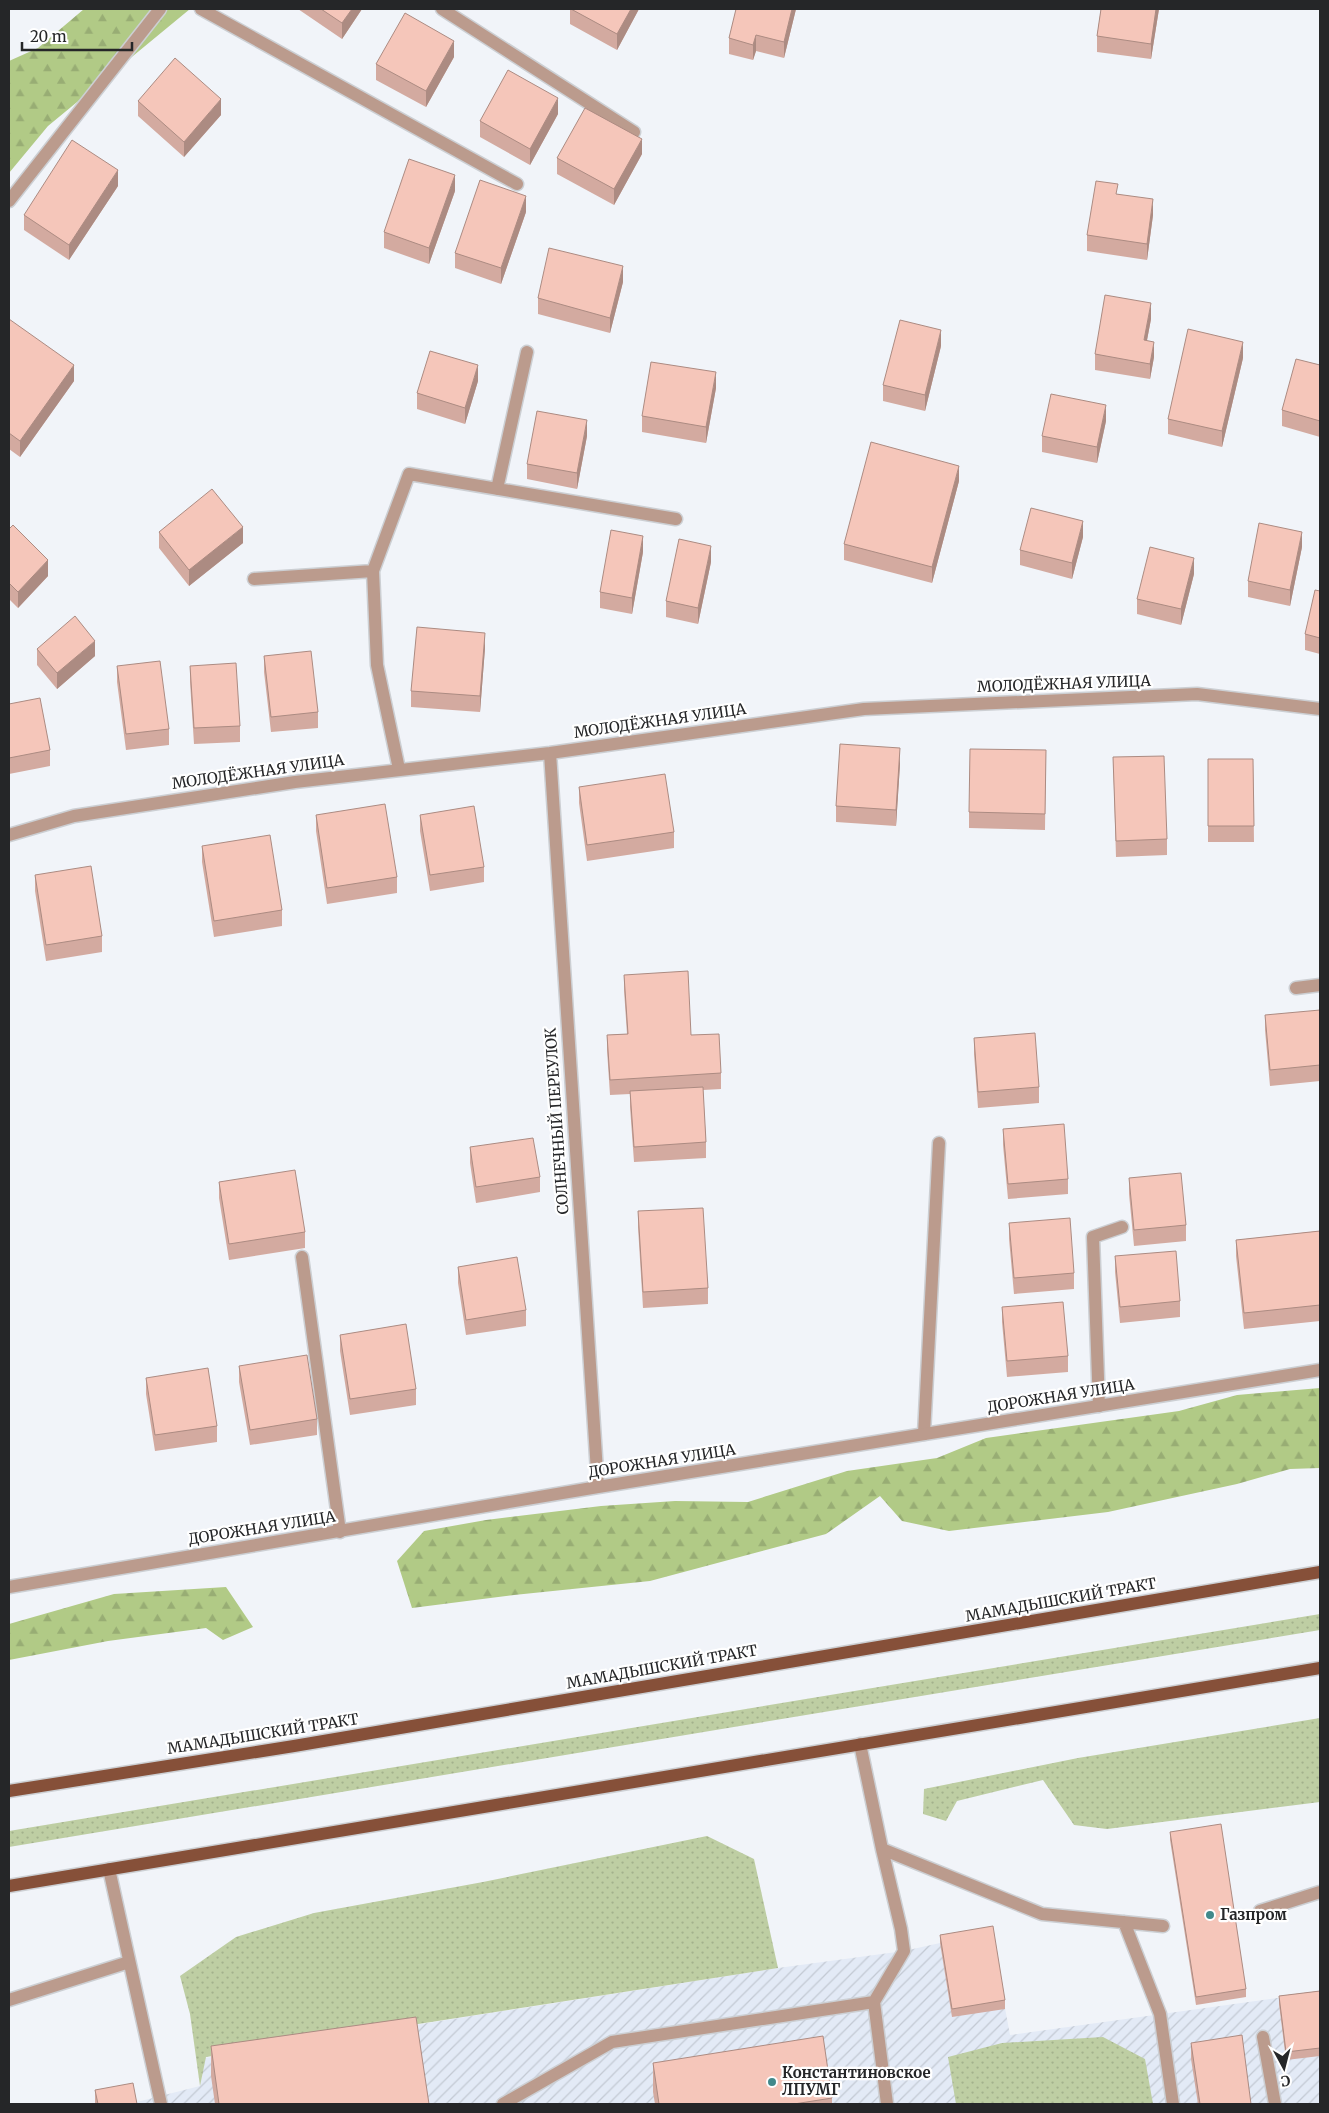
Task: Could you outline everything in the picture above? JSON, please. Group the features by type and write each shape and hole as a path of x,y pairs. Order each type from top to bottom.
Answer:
{"main road":[{"name":"МАМАДЫШСКИЙ ТРАКТ","path":"9,1791 304,1745 1320,1572"},
{"path":"9,1886 1320,1668"}],"street":[{"path":"9,201 160,9"},
{"path":"201,9 517,184"},
{"path":"442,9 634,132"},
{"path":"497,489 527,352"},
{"path":"399,769 376,665 373,571 409,474 676,519"},
{"path":"254,578 373,571"},
{"name":"МОЛОДЁЖНАЯ УЛИЦА","path":"9,835 74,816 295,782 550,753 864,709 1197,694 1320,709"},
{"name":"СОЛНЕЧНЫЙ ПЕРЕУЛОК","path":"550,753 598,1487"},
{"path":"1296,988 1320,985"},
{"path":"924,1434 938,1144"},
{"path":"1099,1406 1093,1237 1122,1226"},
{"path":"302,1257 340,1532"},
{"name":"ДОРОЖНАЯ УЛИЦА","path":"9,1587 598,1487 1320,1370"},
{"path":"860,1744 882,1849 902,1929 904,1951 874,2002 887,2104"},
{"path":"882,1849 1042,1914 1162,1926"},
{"path":"109,1869 161,2104"},
{"path":"1260,1912 1320,1892"},
{"path":"1124,1922 1160,2014 1173,2104"},
{"path":"9,2000 129,1962"},
{"path":"503,2104 612,2042 874,2002"},
{"path":"1263,2037 1275,2104"}],"shaded area":[{"path":"940,1943 1005,2008 1010,2035 1320,1992 1320,2104 129,2104 200,2086 205,2058 778,1968 904,1951"}],"green space":[{"path":"84,9 190,9 48,126 9,173 9,61 38,48"},
{"path":"1320,1388 1320,1468 1290,1469 1237,1484 1108,1512 949,1531 902,1521 880,1496 826,1534 650,1581 412,1608 397,1561 424,1531 486,1520 601,1506 675,1501 748,1502 847,1471 937,1458 986,1438 1179,1411 1237,1395"},
{"path":"226,1587 253,1627 223,1640 206,1628 108,1641 9,1660 9,1624 114,1594"},
{"path":"1320,1614 1320,1630 9,1847 9,1831"},
{"path":"1320,1718 1320,1802 1107,1829 1074,1825 1043,1780 957,1801 946,1821 923,1814 924,1789 1078,1758"},
{"path":"707,1836 754,1859 778,1968 206,2057 200,2086 190,2014 180,1976 236,1937 314,1913 483,1882"},
{"path":"1103,2037 1145,2059 1153,2104 956,2104 948,2057 1002,2043"}],"building":[{"path":"321,9 352,9 342,23"},
{"path":"571,9 631,9 617,34"},
{"path":"736,9 792,9 784,42 756,35 753,45 729,38"},
{"path":"1101,9 1156,9 1151,44 1097,36"},
{"path":"405,13 454,41 426,91 376,64"},
{"path":"175,58 221,99 184,142 138,101"},
{"path":"508,70 558,98 530,149 480,121"},
{"path":"585,108 642,139 614,189 557,158"},
{"path":"72,140 118,170 69,245 24,215"},
{"path":"409,159 455,175 429,248 384,232"},
{"path":"480,180 526,196 501,268 455,253"},
{"path":"1096,181 1118,184 1116,194 1153,199 1147,244 1087,235"},
{"path":"549,248 623,266 610,318 538,298"},
{"path":"1105,295 1151,303 1144,340 1154,342 1150,364 1095,354"},
{"path":"9,319 74,365 20,441 9,433"},
{"path":"900,320 941,330 925,395 883,385"},
{"path":"1188,329 1243,342 1222,431 1168,419"},
{"path":"430,351 478,365 465,408 417,393"},
{"path":"1296,359 1320,365 1320,421 1282,410"},
{"path":"651,362 716,372 706,427 642,416"},
{"path":"1051,394 1106,405 1097,447 1042,436"},
{"path":"537,411 587,420 577,473 527,464"},
{"path":"871,442 959,466 932,567 844,544"},
{"path":"212,489 243,527 189,570 159,532"},
{"path":"1031,508 1083,521 1072,563 1020,550"},
{"path":"1259,523 1302,532 1290,590 1248,581"},
{"path":"13,525 48,560 18,592 9,583 9,529"},
{"path":"611,530 643,536 632,598 600,592"},
{"path":"679,539 711,546 698,608 666,601"},
{"path":"1150,547 1194,558 1181,609 1137,599"},
{"path":"1315,590 1320,591 1320,638 1305,634"},
{"path":"75,616 95,641 57,673 37,649"},
{"path":"417,627 485,633 480,696 411,691"},
{"path":"311,651 318,712 271,717 264,656"},
{"path":"160,661 169,729 126,734 117,666"},
{"path":"236,663 240,726 194,728 190,666"},
{"path":"40,698 50,750 9,758 9,704"},
{"path":"840,744 900,748 896,810 836,806"},
{"path":"970,749 1046,750 1045,814 969,812"},
{"path":"1164,756 1167,839 1116,841 1113,757"},
{"path":"1208,759 1253,759 1254,826 1208,826"},
{"path":"665,774 674,832 587,845 579,787"},
{"path":"385,804 397,877 327,888 316,815"},
{"path":"474,806 484,867 430,875 420,815"},
{"path":"270,835 282,910 214,921 202,846"},
{"path":"91,866 102,936 46,945 35,875"},
{"path":"688,971 691,1035 719,1034 721,1073 610,1080 607,1035 628,1034 624,975"},
{"path":"1320,1010 1320,1065 1270,1070 1265,1015"},
{"path":"1035,1033 1039,1087 978,1092 974,1038"},
{"path":"703,1087 706,1142 634,1147 630,1091"},
{"path":"1064,1124 1068,1179 1008,1184 1003,1129"},
{"path":"533,1138 540,1177 476,1187 470,1147"},
{"path":"295,1170 305,1232 229,1244 219,1182"},
{"path":"1181,1173 1186,1225 1134,1230 1129,1178"},
{"path":"703,1208 708,1288 643,1292 638,1211"},
{"path":"1070,1218 1074,1273 1014,1278 1009,1223"},
{"path":"1320,1231 1320,1305 1244,1313 1236,1240"},
{"path":"1176,1251 1180,1301 1120,1307 1115,1256"},
{"path":"517,1257 526,1310 466,1320 458,1267"},
{"path":"1063,1302 1068,1356 1007,1361 1002,1307"},
{"path":"406,1324 416,1389 350,1399 340,1335"},
{"path":"307,1355 317,1419 250,1430 239,1366"},
{"path":"208,1368 217,1426 155,1435 146,1378"},
{"path":"1221,1824 1246,1989 1196,1997 1170,1832"},
{"path":"993,1926 1005,2000 952,2009 940,1935"},
{"path":"1320,1991 1320,2048 1286,2052 1279,1996"},
{"path":"416,2017 429,2104 219,2104 211,2046"},
{"path":"1242,2035 1251,2104 1200,2104 1191,2043"},
{"path":"823,2036 832,2098 794,2104 659,2104 653,2063"},
{"path":"133,2083 137,2104 98,2104 95,2090"}],"place":[{"name":"Газпром","path":"1210,1915"},
{"name":"Константиновское ЛПУМГ","path":"772,2082"}]}
